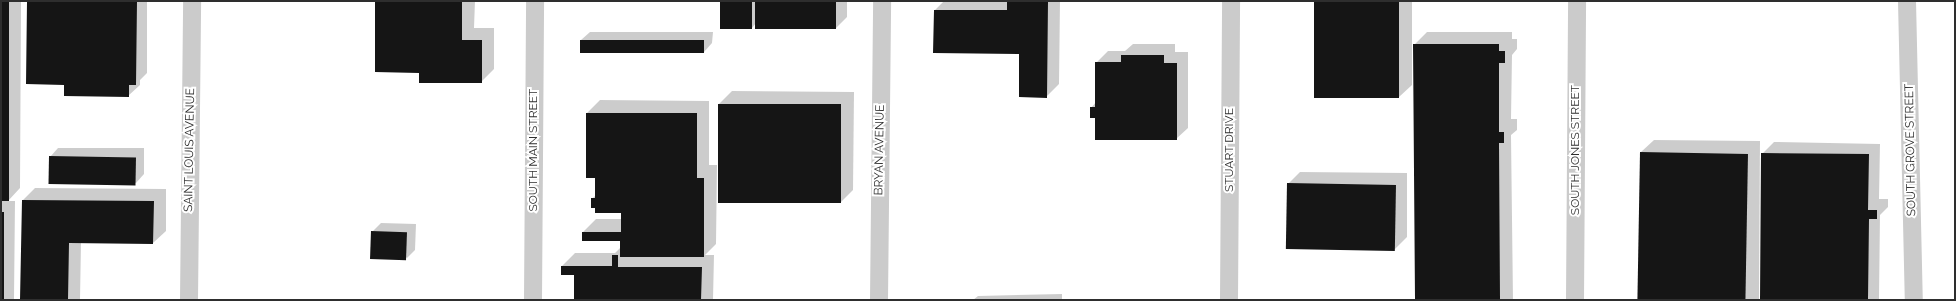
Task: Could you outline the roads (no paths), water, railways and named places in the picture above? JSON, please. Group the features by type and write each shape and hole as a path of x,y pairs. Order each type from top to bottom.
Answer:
{"street":[{"name":"SAINT LOUIS AVENUE","path":"189,300 192,1"},
{"name":"SOUTH MAIN STREET","path":"533,300 535,1"},
{"name":"BRYAN AVENUE","path":"879,300 882,1"},
{"name":"STUART DRIVE","path":"1229,300 1231,1"},
{"name":"SOUTH JONES STREET","path":"1575,300 1577,1"},
{"name":"SOUTH GROVE STREET","path":"1907,1 1914,300"}]}
